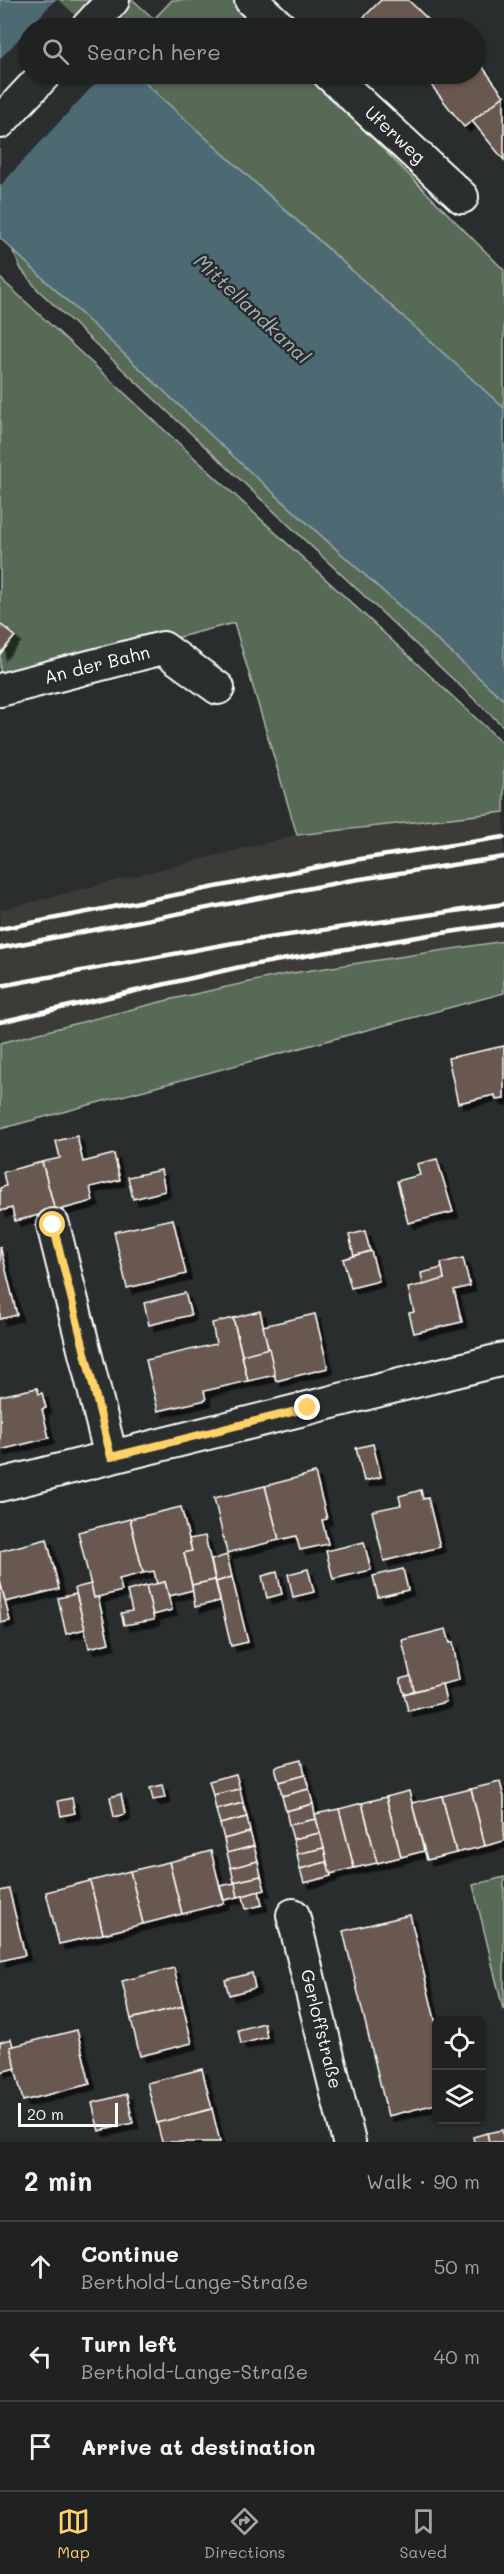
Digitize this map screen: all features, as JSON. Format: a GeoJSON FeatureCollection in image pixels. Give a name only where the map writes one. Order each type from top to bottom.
{"type":"FeatureCollection","features":[{"type":"Feature","properties":{"kind":"street"},"geometry":{"type":"LineString","coordinates":[[96,18],[113,0]]}},
{"type":"Feature","properties":{"kind":"street"},"geometry":{"type":"LineString","coordinates":[[250,0],[270,18]]}},
{"type":"Feature","properties":{"kind":"street"},"geometry":{"type":"LineString","coordinates":[[0,123],[36,84]]}},
{"type":"Feature","properties":{"kind":"street","name":"Uferweg"},"geometry":{"type":"LineString","coordinates":[[340,84],[462,197]]}},
{"type":"Feature","properties":{"kind":"street","name":"An der Bahn"},"geometry":{"type":"LineString","coordinates":[[0,690],[163,648],[218,688]]}},
{"type":"Feature","properties":{"kind":"street"},"geometry":{"type":"LineString","coordinates":[[53,1225],[111,1457]]}},
{"type":"Feature","properties":{"kind":"street"},"geometry":{"type":"LineString","coordinates":[[0,1485],[504,1359]]}},
{"type":"Feature","properties":{"kind":"street","name":"Gerloffstraße"},"geometry":{"type":"LineString","coordinates":[[292,1915],[349,2142]]}},
{"type":"Feature","properties":{"kind":"shaded area"},"geometry":{"type":"Polygon","coordinates":[[[504,809],[504,943],[168,1000],[0,1043],[0,910],[297,835],[504,809]]]}},
{"type":"Feature","properties":{"kind":"green space"},"geometry":{"type":"Polygon","coordinates":[[[55,0],[133,0],[153,18],[75,18],[55,0]]]}},
{"type":"Feature","properties":{"kind":"green space"},"geometry":{"type":"Polygon","coordinates":[[[172,0],[235,0],[253,18],[155,18],[172,0]]]}},
{"type":"Feature","properties":{"kind":"green space"},"geometry":{"type":"Polygon","coordinates":[[[146,84],[318,84],[504,270],[504,408],[146,84]]]}},
{"type":"Feature","properties":{"kind":"green space"},"geometry":{"type":"Polygon","coordinates":[[[12,249],[246,468],[504,700],[504,727],[38,290],[21,269],[12,249]]]}},
{"type":"Feature","properties":{"kind":"green space"},"geometry":{"type":"Polygon","coordinates":[[[0,278],[504,744],[504,812],[297,835],[234,623],[0,683],[0,654],[15,636],[0,624],[0,278]]]}},
{"type":"Feature","properties":{"kind":"green space"},"geometry":{"type":"Polygon","coordinates":[[[504,941],[504,993],[0,1129],[0,1043],[168,1000],[286,974],[504,941]]]}},
{"type":"Feature","properties":{"kind":"green space"},"geometry":{"type":"Polygon","coordinates":[[[504,1877],[504,2008],[503,2009],[473,1885],[504,1877]]]}},
{"type":"Feature","properties":{"kind":"water","name":"Mittellandkanal"},"geometry":{"type":"Polygon","coordinates":[[[0,0],[55,0],[75,18],[18,18],[18,84],[146,84],[504,408],[504,700],[246,468],[0,238],[0,0]]]}},
{"type":"Feature","properties":{"kind":"pier"},"geometry":{"type":"Polygon","coordinates":[[[55,0],[59,0],[78,18],[38,18],[55,0]]]}},
{"type":"Feature","properties":{"kind":"pier"},"geometry":{"type":"Polygon","coordinates":[[[18,40],[18,84],[95,84],[0,186],[0,59],[18,40]]]}},
{"type":"Feature","properties":{"kind":"building"},"geometry":{"type":"Polygon","coordinates":[[[381,0],[408,0],[427,18],[363,18],[381,0]]]}},
{"type":"Feature","properties":{"kind":"building"},"geometry":{"type":"Polygon","coordinates":[[[486,72],[504,96],[464,127],[430,84],[486,84],[486,72]]]}},
{"type":"Feature","properties":{"kind":"building"},"geometry":{"type":"Polygon","coordinates":[[[504,96],[504,160],[472,121],[504,96]]]}},
{"type":"Feature","properties":{"kind":"building"},"geometry":{"type":"Polygon","coordinates":[[[0,624],[15,636],[0,654],[0,624]]]}},
{"type":"Feature","properties":{"kind":"building"},"geometry":{"type":"Polygon","coordinates":[[[504,1046],[504,1099],[496,1100],[495,1095],[458,1103],[448,1058],[504,1046]]]}},
{"type":"Feature","properties":{"kind":"building"},"geometry":{"type":"Polygon","coordinates":[[[77,1136],[83,1162],[114,1154],[120,1180],[90,1187],[93,1201],[55,1211],[42,1162],[60,1158],[56,1141],[77,1136]]]}},
{"type":"Feature","properties":{"kind":"building"},"geometry":{"type":"Polygon","coordinates":[[[437,1159],[453,1212],[408,1223],[397,1181],[420,1175],[417,1164],[437,1159]]]}},
{"type":"Feature","properties":{"kind":"building"},"geometry":{"type":"Polygon","coordinates":[[[42,1162],[55,1211],[15,1221],[12,1208],[0,1211],[0,1188],[6,1186],[3,1172],[42,1162]]]}},
{"type":"Feature","properties":{"kind":"building"},"geometry":{"type":"Polygon","coordinates":[[[161,1170],[165,1191],[133,1199],[128,1177],[161,1170]]]}},
{"type":"Feature","properties":{"kind":"building"},"geometry":{"type":"Polygon","coordinates":[[[173,1219],[186,1274],[127,1288],[114,1232],[173,1219]]]}},
{"type":"Feature","properties":{"kind":"building"},"geometry":{"type":"Polygon","coordinates":[[[365,1231],[370,1251],[354,1256],[349,1235],[365,1231]]]}},
{"type":"Feature","properties":{"kind":"building"},"geometry":{"type":"Polygon","coordinates":[[[0,1246],[17,1315],[0,1319],[0,1246]]]}},
{"type":"Feature","properties":{"kind":"building"},"geometry":{"type":"Polygon","coordinates":[[[371,1251],[379,1281],[351,1288],[343,1259],[371,1251]]]}},
{"type":"Feature","properties":{"kind":"building"},"geometry":{"type":"Polygon","coordinates":[[[463,1258],[470,1286],[454,1290],[462,1322],[414,1333],[409,1313],[414,1312],[408,1288],[444,1279],[441,1263],[463,1258]]]}},
{"type":"Feature","properties":{"kind":"building"},"geometry":{"type":"Polygon","coordinates":[[[442,1268],[444,1279],[423,1285],[421,1273],[442,1268]]]}},
{"type":"Feature","properties":{"kind":"building"},"geometry":{"type":"Polygon","coordinates":[[[185,1293],[191,1315],[149,1325],[144,1303],[185,1293]]]}},
{"type":"Feature","properties":{"kind":"building"},"geometry":{"type":"Polygon","coordinates":[[[260,1311],[272,1364],[246,1371],[233,1318],[260,1311]]]}},
{"type":"Feature","properties":{"kind":"building"},"geometry":{"type":"Polygon","coordinates":[[[315,1314],[328,1368],[276,1381],[263,1326],[315,1314]]]}},
{"type":"Feature","properties":{"kind":"building"},"geometry":{"type":"Polygon","coordinates":[[[233,1318],[248,1381],[204,1391],[206,1400],[158,1411],[146,1360],[216,1344],[212,1323],[233,1318]]]}},
{"type":"Feature","properties":{"kind":"building"},"geometry":{"type":"Polygon","coordinates":[[[269,1348],[275,1375],[248,1381],[242,1355],[269,1348]]]}},
{"type":"Feature","properties":{"kind":"building"},"geometry":{"type":"Polygon","coordinates":[[[37,1388],[39,1394],[42,1393],[46,1408],[42,1409],[49,1438],[0,1450],[0,1396],[37,1388]]]}},
{"type":"Feature","properties":{"kind":"building"},"geometry":{"type":"Polygon","coordinates":[[[373,1444],[381,1477],[364,1481],[356,1448],[373,1444]]]}},
{"type":"Feature","properties":{"kind":"building"},"geometry":{"type":"Polygon","coordinates":[[[315,1473],[327,1519],[322,1520],[328,1544],[300,1550],[296,1536],[279,1540],[265,1486],[315,1473]]]}},
{"type":"Feature","properties":{"kind":"building"},"geometry":{"type":"Polygon","coordinates":[[[265,1486],[279,1540],[227,1553],[214,1498],[265,1486]]]}},
{"type":"Feature","properties":{"kind":"building"},"geometry":{"type":"Polygon","coordinates":[[[421,1490],[423,1499],[428,1498],[440,1547],[384,1561],[372,1511],[401,1505],[399,1496],[421,1490]]]}},
{"type":"Feature","properties":{"kind":"building"},"geometry":{"type":"Polygon","coordinates":[[[181,1507],[192,1551],[184,1553],[193,1590],[169,1596],[165,1582],[157,1584],[154,1571],[143,1573],[130,1519],[181,1507]]]}},
{"type":"Feature","properties":{"kind":"building"},"geometry":{"type":"Polygon","coordinates":[[[130,1519],[143,1573],[119,1579],[122,1591],[94,1598],[78,1532],[130,1519]]]}},
{"type":"Feature","properties":{"kind":"building"},"geometry":{"type":"Polygon","coordinates":[[[205,1536],[215,1580],[192,1585],[184,1553],[192,1551],[189,1539],[205,1536]]]}},
{"type":"Feature","properties":{"kind":"building"},"geometry":{"type":"Polygon","coordinates":[[[47,1539],[59,1589],[5,1602],[0,1581],[0,1551],[47,1539]]]}},
{"type":"Feature","properties":{"kind":"building"},"geometry":{"type":"Polygon","coordinates":[[[364,1542],[371,1570],[333,1579],[326,1551],[364,1542]]]}},
{"type":"Feature","properties":{"kind":"building"},"geometry":{"type":"Polygon","coordinates":[[[227,1555],[232,1577],[216,1582],[211,1560],[227,1555]]]}},
{"type":"Feature","properties":{"kind":"building"},"geometry":{"type":"Polygon","coordinates":[[[308,1569],[314,1592],[293,1597],[288,1574],[308,1569]]]}},
{"type":"Feature","properties":{"kind":"building"},"geometry":{"type":"Polygon","coordinates":[[[403,1569],[408,1590],[378,1597],[373,1576],[403,1569]]]}},
{"type":"Feature","properties":{"kind":"building"},"geometry":{"type":"Polygon","coordinates":[[[277,1572],[282,1594],[267,1598],[262,1576],[277,1572]]]}},
{"type":"Feature","properties":{"kind":"building"},"geometry":{"type":"Polygon","coordinates":[[[232,1577],[248,1642],[231,1646],[216,1582],[232,1577]]]}},
{"type":"Feature","properties":{"kind":"building"},"geometry":{"type":"Polygon","coordinates":[[[215,1580],[220,1601],[195,1607],[192,1585],[215,1580]]]}},
{"type":"Feature","properties":{"kind":"building"},"geometry":{"type":"Polygon","coordinates":[[[0,1581],[10,1621],[0,1623],[0,1581]]]}},
{"type":"Feature","properties":{"kind":"building"},"geometry":{"type":"Polygon","coordinates":[[[165,1582],[172,1610],[153,1615],[146,1586],[165,1582]]]}},
{"type":"Feature","properties":{"kind":"building"},"geometry":{"type":"Polygon","coordinates":[[[91,1584],[94,1598],[98,1597],[109,1643],[89,1648],[75,1588],[91,1584]]]}},
{"type":"Feature","properties":{"kind":"building"},"geometry":{"type":"Polygon","coordinates":[[[146,1586],[154,1620],[124,1625],[121,1613],[132,1611],[127,1591],[146,1586]]]}},
{"type":"Feature","properties":{"kind":"building"},"geometry":{"type":"Polygon","coordinates":[[[76,1594],[85,1629],[66,1634],[58,1598],[76,1594]]]}},
{"type":"Feature","properties":{"kind":"building"},"geometry":{"type":"Polygon","coordinates":[[[446,1629],[450,1643],[453,1642],[459,1680],[414,1691],[402,1640],[446,1629]]]}},
{"type":"Feature","properties":{"kind":"building"},"geometry":{"type":"Polygon","coordinates":[[[411,1676],[414,1691],[404,1694],[400,1679],[411,1676]]]}},
{"type":"Feature","properties":{"kind":"building"},"geometry":{"type":"Polygon","coordinates":[[[442,1684],[446,1702],[408,1711],[404,1694],[442,1684]]]}},
{"type":"Feature","properties":{"kind":"building"},"geometry":{"type":"Polygon","coordinates":[[[302,1760],[305,1775],[279,1782],[275,1767],[302,1760]]]}},
{"type":"Feature","properties":{"kind":"building"},"geometry":{"type":"Polygon","coordinates":[[[236,1774],[240,1789],[213,1795],[209,1781],[236,1774]]]}},
{"type":"Feature","properties":{"kind":"building"},"geometry":{"type":"Polygon","coordinates":[[[305,1775],[309,1789],[282,1796],[279,1782],[305,1775]]]}},
{"type":"Feature","properties":{"kind":"building"},"geometry":{"type":"Polygon","coordinates":[[[500,1782],[504,1797],[504,1841],[485,1846],[471,1789],[500,1782]]]}},
{"type":"Feature","properties":{"kind":"building"},"geometry":{"type":"Polygon","coordinates":[[[162,1785],[165,1798],[153,1800],[150,1788],[162,1785]]]}},
{"type":"Feature","properties":{"kind":"building"},"geometry":{"type":"Polygon","coordinates":[[[240,1789],[243,1803],[216,1810],[213,1795],[240,1789]]]}},
{"type":"Feature","properties":{"kind":"building"},"geometry":{"type":"Polygon","coordinates":[[[309,1789],[313,1804],[286,1811],[282,1796],[309,1789]]]}},
{"type":"Feature","properties":{"kind":"building"},"geometry":{"type":"Polygon","coordinates":[[[471,1789],[485,1846],[456,1853],[442,1796],[471,1789]]]}},
{"type":"Feature","properties":{"kind":"building"},"geometry":{"type":"Polygon","coordinates":[[[409,1791],[424,1851],[401,1857],[386,1797],[409,1791]]]}},
{"type":"Feature","properties":{"kind":"building"},"geometry":{"type":"Polygon","coordinates":[[[121,1794],[125,1814],[114,1817],[110,1797],[121,1794]]]}},
{"type":"Feature","properties":{"kind":"building"},"geometry":{"type":"Polygon","coordinates":[[[442,1796],[456,1853],[427,1860],[412,1803],[442,1796]]]}},
{"type":"Feature","properties":{"kind":"building"},"geometry":{"type":"Polygon","coordinates":[[[386,1797],[401,1857],[377,1863],[362,1803],[386,1797]]]}},
{"type":"Feature","properties":{"kind":"building"},"geometry":{"type":"Polygon","coordinates":[[[72,1798],[75,1813],[61,1816],[58,1801],[72,1798]]]}},
{"type":"Feature","properties":{"kind":"building"},"geometry":{"type":"Polygon","coordinates":[[[243,1803],[247,1817],[220,1824],[216,1810],[243,1803]]]}},
{"type":"Feature","properties":{"kind":"building"},"geometry":{"type":"Polygon","coordinates":[[[362,1803],[377,1863],[354,1868],[339,1809],[362,1803]]]}},
{"type":"Feature","properties":{"kind":"building"},"geometry":{"type":"Polygon","coordinates":[[[313,1804],[316,1819],[289,1825],[286,1811],[313,1804]]]}},
{"type":"Feature","properties":{"kind":"building"},"geometry":{"type":"Polygon","coordinates":[[[339,1809],[354,1868],[330,1874],[315,1814],[339,1809]]]}},
{"type":"Feature","properties":{"kind":"building"},"geometry":{"type":"Polygon","coordinates":[[[247,1817],[250,1832],[224,1839],[220,1824],[247,1817]]]}},
{"type":"Feature","properties":{"kind":"building"},"geometry":{"type":"Polygon","coordinates":[[[316,1819],[320,1833],[293,1839],[289,1825],[316,1819]]]}},
{"type":"Feature","properties":{"kind":"building"},"geometry":{"type":"Polygon","coordinates":[[[250,1832],[254,1846],[227,1853],[224,1839],[250,1832]]]}},
{"type":"Feature","properties":{"kind":"building"},"geometry":{"type":"Polygon","coordinates":[[[320,1833],[324,1848],[297,1854],[293,1839],[320,1833]]]}},
{"type":"Feature","properties":{"kind":"building"},"geometry":{"type":"Polygon","coordinates":[[[254,1846],[258,1861],[231,1868],[227,1853],[254,1846]]]}},
{"type":"Feature","properties":{"kind":"building"},"geometry":{"type":"Polygon","coordinates":[[[324,1848],[327,1862],[300,1869],[297,1854],[324,1848]]]}},
{"type":"Feature","properties":{"kind":"building"},"geometry":{"type":"Polygon","coordinates":[[[211,1851],[224,1903],[182,1914],[169,1862],[211,1851]]]}},
{"type":"Feature","properties":{"kind":"building"},"geometry":{"type":"Polygon","coordinates":[[[258,1861],[261,1876],[234,1882],[231,1868],[258,1861]]]}},
{"type":"Feature","properties":{"kind":"building"},"geometry":{"type":"Polygon","coordinates":[[[169,1862],[182,1914],[143,1924],[130,1871],[169,1862]]]}},
{"type":"Feature","properties":{"kind":"building"},"geometry":{"type":"Polygon","coordinates":[[[327,1862],[331,1876],[304,1883],[300,1869],[327,1862]]]}},
{"type":"Feature","properties":{"kind":"building"},"geometry":{"type":"Polygon","coordinates":[[[130,1871],[143,1924],[103,1934],[90,1881],[130,1871]]]}},
{"type":"Feature","properties":{"kind":"building"},"geometry":{"type":"Polygon","coordinates":[[[261,1876],[265,1890],[238,1897],[234,1882],[261,1876]]]}},
{"type":"Feature","properties":{"kind":"building"},"geometry":{"type":"Polygon","coordinates":[[[90,1881],[103,1934],[59,1944],[46,1892],[90,1881]]]}},
{"type":"Feature","properties":{"kind":"building"},"geometry":{"type":"Polygon","coordinates":[[[235,1883],[238,1897],[224,1900],[220,1886],[235,1883]]]}},
{"type":"Feature","properties":{"kind":"building"},"geometry":{"type":"Polygon","coordinates":[[[9,1889],[25,1955],[0,1961],[0,1891],[9,1889]]]}},
{"type":"Feature","properties":{"kind":"building"},"geometry":{"type":"Polygon","coordinates":[[[259,1891],[262,1905],[246,1909],[243,1896],[259,1891]]]}},
{"type":"Feature","properties":{"kind":"building"},"geometry":{"type":"Polygon","coordinates":[[[410,1915],[434,2016],[432,2016],[432,2105],[388,2116],[343,1931],[410,1915]]]}},
{"type":"Feature","properties":{"kind":"building"},"geometry":{"type":"Polygon","coordinates":[[[174,1968],[183,2006],[131,2019],[122,1981],[174,1968]]]}},
{"type":"Feature","properties":{"kind":"building"},"geometry":{"type":"Polygon","coordinates":[[[252,1973],[255,1988],[229,1995],[225,1980],[252,1973]]]}},
{"type":"Feature","properties":{"kind":"building"},"geometry":{"type":"Polygon","coordinates":[[[183,2006],[192,2043],[140,2056],[131,2019],[183,2006]]]}},
{"type":"Feature","properties":{"kind":"building"},"geometry":{"type":"Polygon","coordinates":[[[264,2023],[267,2037],[241,2044],[238,2030],[264,2023]]]}},
{"type":"Feature","properties":{"kind":"building"},"geometry":{"type":"Polygon","coordinates":[[[77,2030],[90,2084],[23,2101],[10,2047],[77,2030]]]}},
{"type":"Feature","properties":{"kind":"building"},"geometry":{"type":"Polygon","coordinates":[[[11,2039],[13,2046],[10,2047],[16,2068],[0,2072],[0,2042],[11,2039]]]}},
{"type":"Feature","properties":{"kind":"building"},"geometry":{"type":"Polygon","coordinates":[[[202,2069],[212,2109],[157,2123],[147,2083],[202,2069]]]}},
{"type":"Feature","properties":{"kind":"building"},"geometry":{"type":"Polygon","coordinates":[[[127,2094],[133,2123],[99,2131],[92,2103],[127,2094]]]}},
{"type":"Feature","properties":{"kind":"building"},"geometry":{"type":"Polygon","coordinates":[[[212,2109],[220,2142],[162,2142],[157,2123],[212,2109]]]}},
{"type":"Feature","properties":{"kind":"building"},"geometry":{"type":"Polygon","coordinates":[[[502,2130],[504,2142],[489,2142],[487,2133],[502,2130]]]}},
{"type":"Feature","properties":{"kind":"building"},"geometry":{"type":"Polygon","coordinates":[[[487,2133],[489,2142],[474,2142],[473,2137],[487,2133]]]}},
{"type":"Feature","properties":{"kind":"railway"},"geometry":{"type":"LineString","coordinates":[[0,929],[354,860],[504,837]]}},
{"type":"Feature","properties":{"kind":"railway"},"geometry":{"type":"LineString","coordinates":[[0,948],[347,881],[504,857]]}},
{"type":"Feature","properties":{"kind":"railway"},"geometry":{"type":"LineString","coordinates":[[0,986],[233,943],[504,904]]}},
{"type":"Feature","properties":{"kind":"railway"},"geometry":{"type":"LineString","coordinates":[[0,1022],[240,967],[504,924]]}},
{"type":"Feature","properties":{"kind":"route"},"geometry":{"type":"LineString","coordinates":[[53,1225],[111,1457],[308,1408]]}}]}
